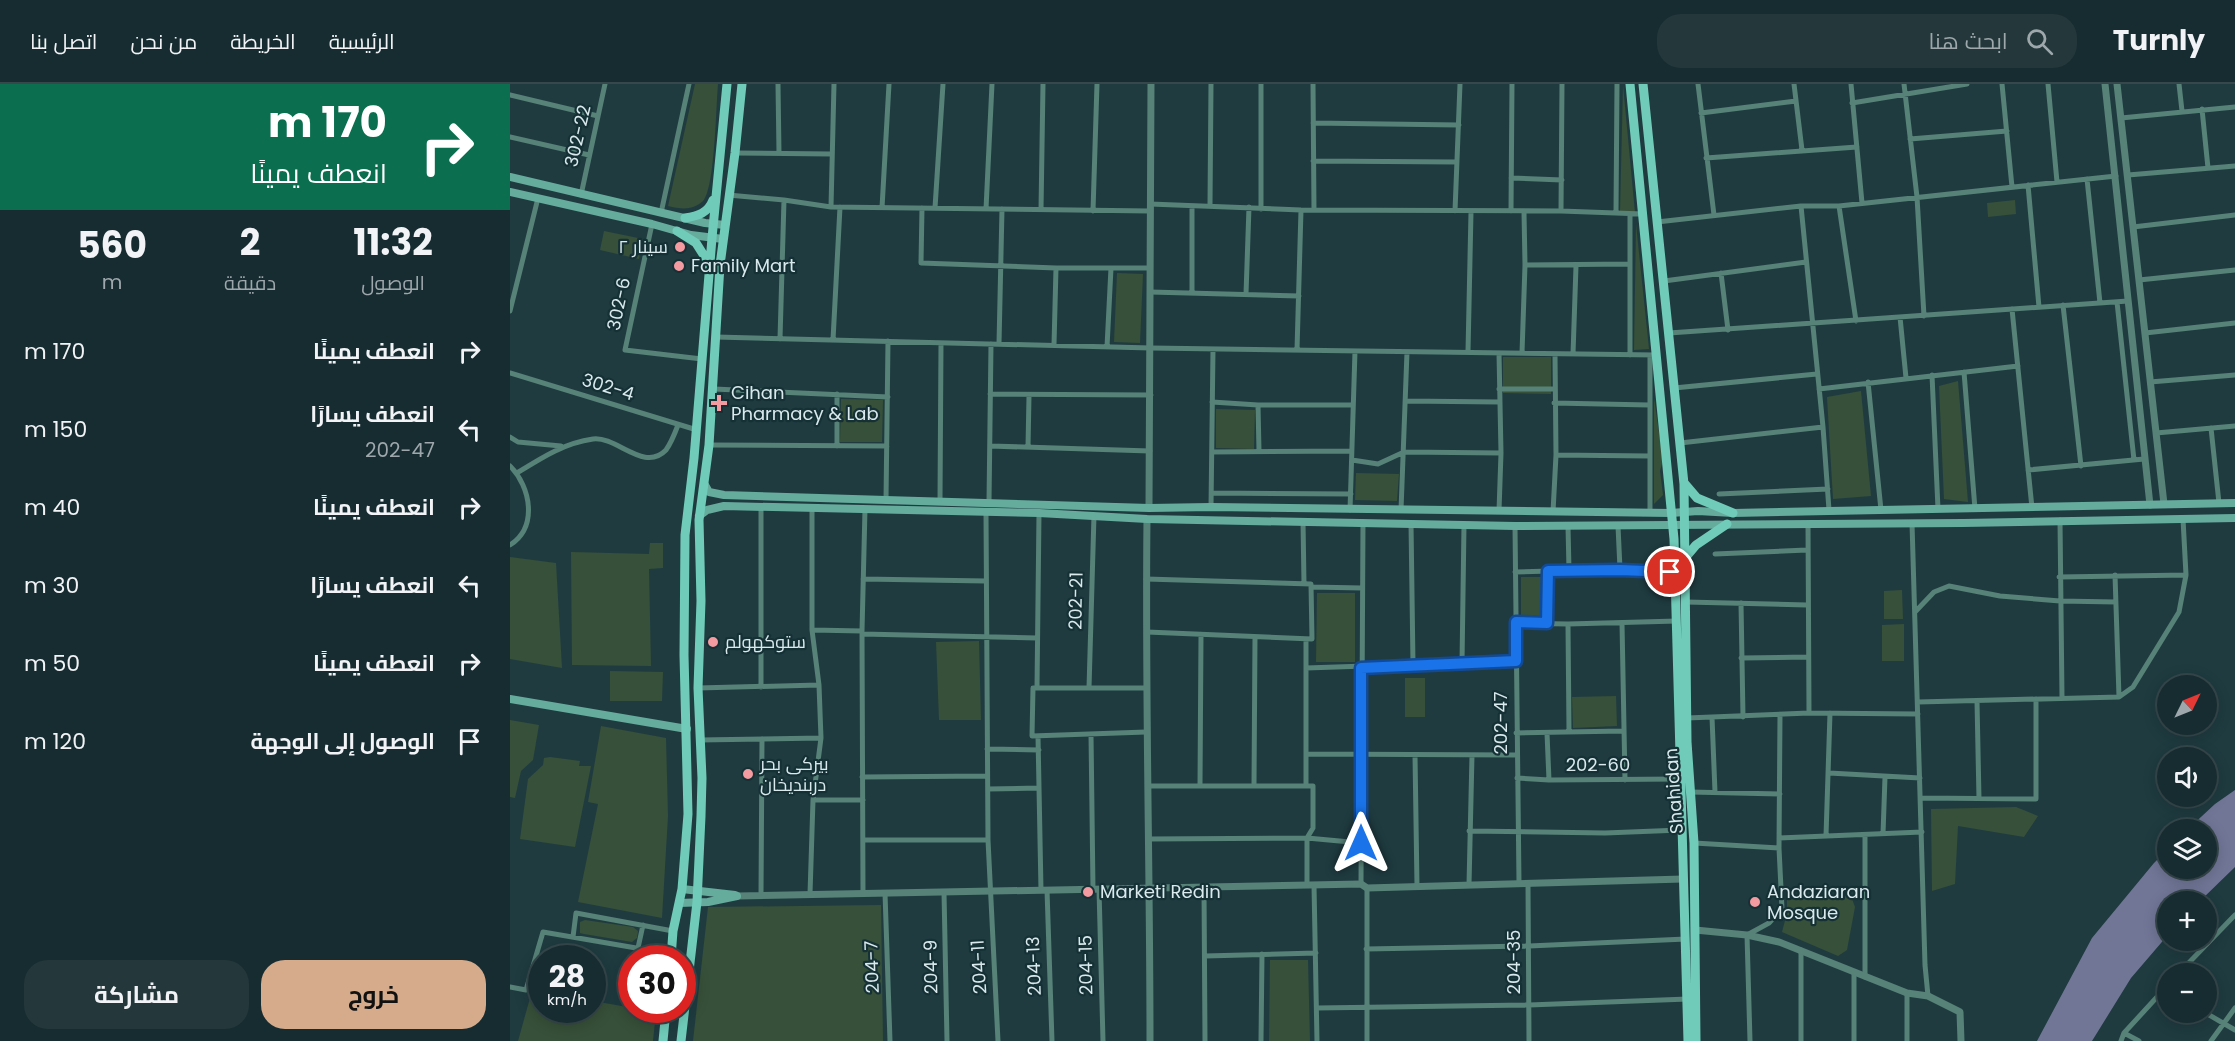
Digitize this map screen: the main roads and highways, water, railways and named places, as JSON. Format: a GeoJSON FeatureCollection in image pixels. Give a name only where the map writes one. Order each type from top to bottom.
{"type":"FeatureCollection","features":[{"type":"Feature","properties":{"kind":"main road"},"geometry":{"type":"LineString","coordinates":[[672,945],[682,889],[688,814],[684,655],[686,535],[727,84]]}},
{"type":"Feature","properties":{"kind":"main road"},"geometry":{"type":"LineString","coordinates":[[681,1041],[698,890],[702,778],[698,688],[701,601],[699,516],[709,445],[724,225],[735,153],[740,84]]}},
{"type":"Feature","properties":{"kind":"main road"},"geometry":{"type":"LineString","coordinates":[[1630,84],[1643,214],[1653,355],[1673,536],[1683,743],[1680,779],[1688,1041]]}},
{"type":"Feature","properties":{"kind":"main road","name":"Shahidan"},"geometry":{"type":"LineString","coordinates":[[1643,84],[1684,482],[1687,718],[1683,743],[1694,843],[1696,1041]]}},
{"type":"Feature","properties":{"kind":"main road"},"geometry":{"type":"LineString","coordinates":[[510,177],[661,213],[724,225]]}},
{"type":"Feature","properties":{"kind":"main road"},"geometry":{"type":"LineString","coordinates":[[685,218],[705,212],[712,203],[717,189]]}},
{"type":"Feature","properties":{"kind":"main road"},"geometry":{"type":"LineString","coordinates":[[510,192],[677,231],[723,239]]}},
{"type":"Feature","properties":{"kind":"main road"},"geometry":{"type":"LineString","coordinates":[[677,231],[696,243],[710,264]]}},
{"type":"Feature","properties":{"kind":"main road"},"geometry":{"type":"LineString","coordinates":[[1684,482],[1697,498],[1733,513]]}},
{"type":"Feature","properties":{"kind":"main road"},"geometry":{"type":"LineString","coordinates":[[705,485],[709,492],[724,495],[1149,508],[1733,513],[2235,503]]}},
{"type":"Feature","properties":{"kind":"main road"},"geometry":{"type":"LineString","coordinates":[[724,495],[724,506]]}},
{"type":"Feature","properties":{"kind":"main road"},"geometry":{"type":"LineString","coordinates":[[2196,503],[2199,508],[2197,519]]}},
{"type":"Feature","properties":{"kind":"main road"},"geometry":{"type":"LineString","coordinates":[[699,516],[707,510],[724,506],[1039,513],[1147,519],[1515,526],[1963,523],[2235,518]]}},
{"type":"Feature","properties":{"kind":"main road"},"geometry":{"type":"LineString","coordinates":[[1318,509],[1319,521]]}},
{"type":"Feature","properties":{"kind":"main road"},"geometry":{"type":"LineString","coordinates":[[1963,510],[1961,514],[1963,523]]}},
{"type":"Feature","properties":{"kind":"main road"},"geometry":{"type":"LineString","coordinates":[[1685,558],[1696,545],[1727,524]]}},
{"type":"Feature","properties":{"kind":"main road"},"geometry":{"type":"LineString","coordinates":[[510,699],[687,729]]}},
{"type":"Feature","properties":{"kind":"main road"},"geometry":{"type":"LineString","coordinates":[[679,903],[737,896],[682,889]]}},
{"type":"Feature","properties":{"kind":"main road"},"geometry":{"type":"LineString","coordinates":[[663,1041],[665,1023]]}},
{"type":"Feature","properties":{"kind":"water"},"geometry":{"type":"Polygon","coordinates":[[[2235,790],[2235,867],[2210,891],[2157,891],[2157,948],[2131,978],[2092,1041],[2037,1041],[2092,938],[2157,860],[2157,879],[2217,879],[2217,819],[2199,819],[2212,807],[2217,807],[2217,803],[2235,790]]]}},
{"type":"Feature","properties":{"kind":"place","name":"سینار ٢"},"geometry":{"type":"Point","coordinates":[680,247]}},
{"type":"Feature","properties":{"kind":"place","name":"Family Mart"},"geometry":{"type":"Point","coordinates":[679,266]}},
{"type":"Feature","properties":{"kind":"place","name":"Cihan Pharmacy & Lab"},"geometry":{"type":"Point","coordinates":[719,403]}},
{"type":"Feature","properties":{"kind":"place","name":"ستوكهولم"},"geometry":{"type":"Point","coordinates":[713,642]}},
{"type":"Feature","properties":{"kind":"place","name":"بيركى بحر دربنديخان"},"geometry":{"type":"Point","coordinates":[748,774]}},
{"type":"Feature","properties":{"kind":"place","name":"Marketi Redin"},"geometry":{"type":"Point","coordinates":[1088,892]}},
{"type":"Feature","properties":{"kind":"place","name":"Andaziaran Mosque"},"geometry":{"type":"Point","coordinates":[1755,902]}}]}
